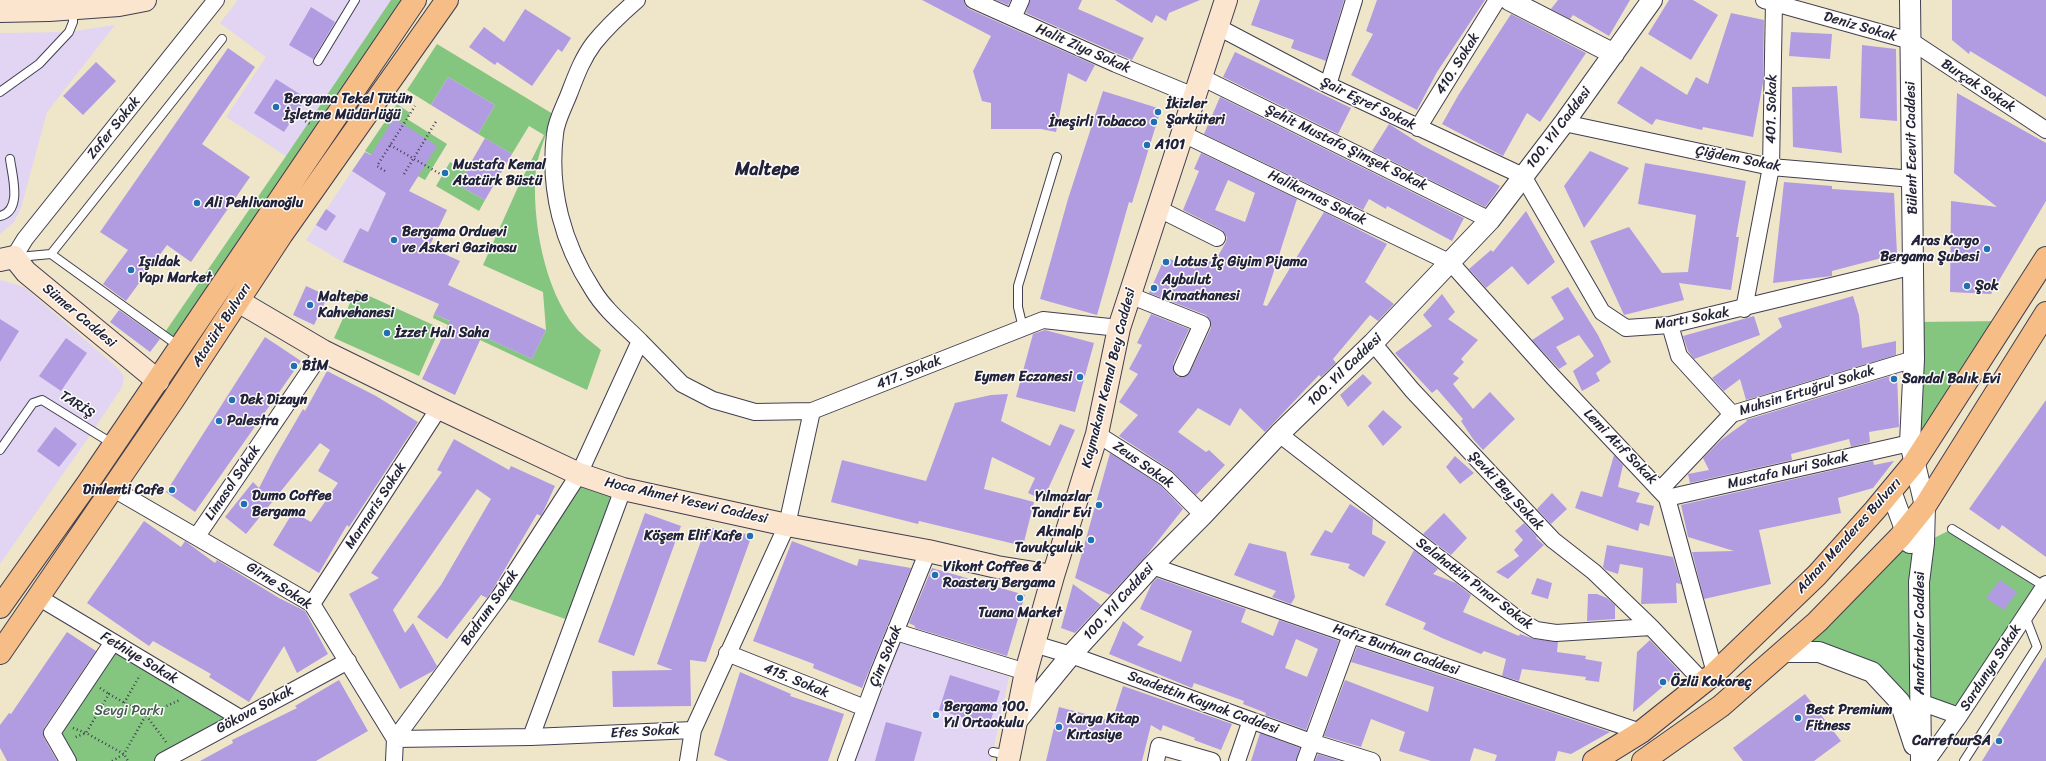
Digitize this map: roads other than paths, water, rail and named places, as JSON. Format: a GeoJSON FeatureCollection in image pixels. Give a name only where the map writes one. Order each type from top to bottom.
{"type":"FeatureCollection","features":[{"type":"Feature","properties":{"kind":"main road"},"geometry":{"type":"LineString","coordinates":[[0,11],[73,9],[120,5],[145,0]]}},
{"type":"Feature","properties":{"kind":"main road","name":"Atatürk Bulvarı"},"geometry":{"type":"LineString","coordinates":[[0,607],[158,381],[415,0]]}},
{"type":"Feature","properties":{"kind":"main road","name":"Atatürk Bulvarı"},"geometry":{"type":"LineString","coordinates":[[0,653],[282,234],[447,0]]}},
{"type":"Feature","properties":{"kind":"main road","name":"Kaymakam Kemal Bey Caddesi"},"geometry":{"type":"LineString","coordinates":[[1004,756],[1016,722],[1026,672],[1053,576],[1097,434],[1119,328],[1128,295],[1183,134],[1216,26],[1226,0]]}},
{"type":"Feature","properties":{"kind":"main road","name":"Sümer Caddesi"},"geometry":{"type":"LineString","coordinates":[[7,258],[158,381]]}},
{"type":"Feature","properties":{"kind":"main road","name":"Adnan Menderes Bulvarı"},"geometry":{"type":"LineString","coordinates":[[1594,761],[1640,732],[1710,678],[1817,575],[1891,491],[1912,453],[2046,258]]}},
{"type":"Feature","properties":{"kind":"main road","name":"Hoca Ahmet Yesevi Caddesi"},"geometry":{"type":"LineString","coordinates":[[238,301],[323,351],[439,408],[579,474],[623,489],[787,525],[928,551],[997,567],[1053,576]]}},
{"type":"Feature","properties":{"kind":"main road"},"geometry":{"type":"LineString","coordinates":[[1643,761],[1721,706],[1817,622],[1906,530],[1925,506],[2046,313]]}},
{"type":"Feature","properties":{"kind":"street","name":"Zafer Sokak"},"geometry":{"type":"LineString","coordinates":[[7,258],[25,239],[216,0]]}},
{"type":"Feature","properties":{"kind":"street"},"geometry":{"type":"LineString","coordinates":[[637,0],[613,22],[595,43],[580,65],[556,127],[554,165],[558,210],[563,231],[572,252],[593,291],[606,307],[682,384],[713,400],[755,412],[812,411],[787,525]]}},
{"type":"Feature","properties":{"kind":"street","name":"Halit Ziya Sokak"},"geometry":{"type":"LineString","coordinates":[[972,0],[1116,64],[1198,87]]}},
{"type":"Feature","properties":{"kind":"street"},"geometry":{"type":"LineString","coordinates":[[1013,18],[1021,0]]}},
{"type":"Feature","properties":{"kind":"street"},"geometry":{"type":"LineString","coordinates":[[1328,85],[1354,0]]}},
{"type":"Feature","properties":{"kind":"street","name":"410. Sokak"},"geometry":{"type":"LineString","coordinates":[[1418,128],[1497,0]]}},
{"type":"Feature","properties":{"kind":"street"},"geometry":{"type":"LineString","coordinates":[[1509,0],[1614,54]]}},
{"type":"Feature","properties":{"kind":"street","name":"100. Yıl Caddesi"},"geometry":{"type":"LineString","coordinates":[[1016,722],[1071,655],[1152,566],[1203,516],[1279,434],[1373,343],[1451,263],[1490,220],[1564,124],[1652,0]]}},
{"type":"Feature","properties":{"kind":"street","name":"Bülent Ecevit Caddesi"},"geometry":{"type":"LineString","coordinates":[[1910,0],[1914,266],[1912,453]]}},
{"type":"Feature","properties":{"kind":"street","name":"Deniz Sokak"},"geometry":{"type":"LineString","coordinates":[[1769,1],[1911,41]]}},
{"type":"Feature","properties":{"kind":"street","name":"401. Sokak"},"geometry":{"type":"LineString","coordinates":[[1744,309],[1771,167],[1769,1]]}},
{"type":"Feature","properties":{"kind":"street","name":"Şair Eşref Sokak"},"geometry":{"type":"LineString","coordinates":[[1216,26],[1328,85],[1523,176]]}},
{"type":"Feature","properties":{"kind":"street","name":"Burçak Sokak"},"geometry":{"type":"LineString","coordinates":[[1911,41],[2046,130]]}},
{"type":"Feature","properties":{"kind":"street","name":"Şehit Mustafa Şimşek Sokak"},"geometry":{"type":"LineString","coordinates":[[1198,87],[1490,220]]}},
{"type":"Feature","properties":{"kind":"street","name":"Çiğdem Sokak"},"geometry":{"type":"LineString","coordinates":[[1564,124],[1771,167],[1913,179]]}},
{"type":"Feature","properties":{"kind":"street","name":"Halikarnas Sokak"},"geometry":{"type":"LineString","coordinates":[[1183,134],[1451,263]]}},
{"type":"Feature","properties":{"kind":"street","name":"Martı Sokak"},"geometry":{"type":"LineString","coordinates":[[1523,176],[1602,312],[1626,328],[1670,325],[1744,309],[1914,266]]}},
{"type":"Feature","properties":{"kind":"street"},"geometry":{"type":"LineString","coordinates":[[1157,208],[1217,238]]}},
{"type":"Feature","properties":{"kind":"street","name":"Lemi Atıf Sokak"},"geometry":{"type":"LineString","coordinates":[[1451,263],[1553,377],[1664,494],[1710,678]]}},
{"type":"Feature","properties":{"kind":"street"},"geometry":{"type":"LineString","coordinates":[[1128,295],[1202,324],[1182,368]]}},
{"type":"Feature","properties":{"kind":"street","name":"417. Sokak"},"geometry":{"type":"LineString","coordinates":[[812,411],[1043,320],[1119,328]]}},
{"type":"Feature","properties":{"kind":"street"},"geometry":{"type":"LineString","coordinates":[[1670,325],[1680,356],[1732,414]]}},
{"type":"Feature","properties":{"kind":"street","name":"Bodrum Sokak"},"geometry":{"type":"LineString","coordinates":[[395,739],[500,596],[579,474],[640,341]]}},
{"type":"Feature","properties":{"kind":"street","name":"Şevki Bey Sokak"},"geometry":{"type":"LineString","coordinates":[[1373,343],[1412,390],[1553,540],[1594,572],[1651,627]]}},
{"type":"Feature","properties":{"kind":"street","name":"Limasol Sokak"},"geometry":{"type":"LineString","coordinates":[[197,536],[323,351]]}},
{"type":"Feature","properties":{"kind":"street","name":"Muhsin Ertuğrul Sokak"},"geometry":{"type":"LineString","coordinates":[[1664,494],[1732,414],[1914,359]]}},
{"type":"Feature","properties":{"kind":"street","name":"Marmaris Sokak"},"geometry":{"type":"LineString","coordinates":[[312,604],[439,408]]}},
{"type":"Feature","properties":{"kind":"street","name":"Zeus Sokak"},"geometry":{"type":"LineString","coordinates":[[1097,434],[1166,478],[1203,516]]}},
{"type":"Feature","properties":{"kind":"street","name":"Selahattin Pınar Sokak"},"geometry":{"type":"LineString","coordinates":[[1279,434],[1519,620],[1536,630],[1556,633],[1651,627]]}},
{"type":"Feature","properties":{"kind":"street","name":"Mustafa Nuri Sokak"},"geometry":{"type":"LineString","coordinates":[[1664,494],[1912,453]]}},
{"type":"Feature","properties":{"kind":"street","name":"Anafartalar Caddesi"},"geometry":{"type":"LineString","coordinates":[[1912,453],[1925,506],[1924,543],[1919,582],[1920,761]]}},
{"type":"Feature","properties":{"kind":"street","name":"Girne Sokak"},"geometry":{"type":"LineString","coordinates":[[112,488],[312,604],[395,739]]}},
{"type":"Feature","properties":{"kind":"street"},"geometry":{"type":"LineString","coordinates":[[532,737],[623,489]]}},
{"type":"Feature","properties":{"kind":"street"},"geometry":{"type":"LineString","coordinates":[[1891,491],[1906,530],[1919,582]]}},
{"type":"Feature","properties":{"kind":"street","name":"Efes Sokak"},"geometry":{"type":"LineString","coordinates":[[395,739],[532,737],[693,730],[787,525]]}},
{"type":"Feature","properties":{"kind":"street","name":"Çim Sokak"},"geometry":{"type":"LineString","coordinates":[[846,761],[865,708],[881,676],[896,632],[928,551]]}},
{"type":"Feature","properties":{"kind":"street","name":"Hafız Burhan Caddesi"},"geometry":{"type":"LineString","coordinates":[[1152,566],[1351,635],[1640,732]]}},
{"type":"Feature","properties":{"kind":"street","name":"Sardunya Sokak"},"geometry":{"type":"LineString","coordinates":[[1920,702],[1960,716],[2045,585]]}},
{"type":"Feature","properties":{"kind":"street","name":"Fethiye Sokak"},"geometry":{"type":"LineString","coordinates":[[38,597],[240,718]]}},
{"type":"Feature","properties":{"kind":"street"},"geometry":{"type":"LineString","coordinates":[[1651,627],[1710,678]]}},
{"type":"Feature","properties":{"kind":"street"},"geometry":{"type":"LineString","coordinates":[[896,632],[1026,672]]}},
{"type":"Feature","properties":{"kind":"street"},"geometry":{"type":"LineString","coordinates":[[1305,761],[1351,635]]}},
{"type":"Feature","properties":{"kind":"street"},"geometry":{"type":"LineString","coordinates":[[68,761],[52,733],[113,642]]}},
{"type":"Feature","properties":{"kind":"street","name":"Saadettin Kaynak Caddesi"},"geometry":{"type":"LineString","coordinates":[[1034,644],[1071,655],[1311,742],[1372,761]]}},
{"type":"Feature","properties":{"kind":"street"},"geometry":{"type":"LineString","coordinates":[[1782,652],[1819,652],[1872,672],[1900,702],[1920,761]]}},
{"type":"Feature","properties":{"kind":"street","name":"415. Sokak"},"geometry":{"type":"LineString","coordinates":[[727,653],[865,708]]}},
{"type":"Feature","properties":{"kind":"street","name":"Gökova Sokak"},"geometry":{"type":"LineString","coordinates":[[169,758],[240,718],[348,661]]}},
{"type":"Feature","properties":{"kind":"street"},"geometry":{"type":"LineString","coordinates":[[1927,761],[1960,716]]}},
{"type":"Feature","properties":{"kind":"street"},"geometry":{"type":"LineString","coordinates":[[1237,761],[1251,720]]}},
{"type":"Feature","properties":{"kind":"street"},"geometry":{"type":"LineString","coordinates":[[688,761],[693,730]]}},
{"type":"Feature","properties":{"kind":"street"},"geometry":{"type":"LineString","coordinates":[[394,761],[395,739]]}},
{"type":"Feature","properties":{"kind":"street"},"geometry":{"type":"LineString","coordinates":[[1156,761],[1160,746],[1212,761]]}},
{"type":"Feature","properties":{"kind":"lane"},"geometry":{"type":"LineString","coordinates":[[318,62],[355,0]]}},
{"type":"Feature","properties":{"kind":"lane"},"geometry":{"type":"LineString","coordinates":[[0,92],[39,64],[69,32],[73,22],[73,9]]}},
{"type":"Feature","properties":{"kind":"lane"},"geometry":{"type":"LineString","coordinates":[[52,254],[222,39]]}},
{"type":"Feature","properties":{"kind":"lane"},"geometry":{"type":"LineString","coordinates":[[1023,328],[1018,307],[1018,286],[1057,157]]}},
{"type":"Feature","properties":{"kind":"lane"},"geometry":{"type":"LineString","coordinates":[[0,216],[9,211],[14,199],[10,159]]}},
{"type":"Feature","properties":{"kind":"lane"},"geometry":{"type":"LineString","coordinates":[[7,258],[52,254],[181,347]]}},
{"type":"Feature","properties":{"kind":"lane","name":"TARİŞ"},"geometry":{"type":"LineString","coordinates":[[0,450],[33,402],[42,400],[114,445]]}},
{"type":"Feature","properties":{"kind":"lane"},"geometry":{"type":"LineString","coordinates":[[1952,529],[2045,585]]}},
{"type":"Feature","properties":{"kind":"lane"},"geometry":{"type":"LineString","coordinates":[[1964,761],[2037,647],[2025,616]]}},
{"type":"Feature","properties":{"kind":"place","name":"Bergama Tekel Tütün İşletme Müdürlüğü"},"geometry":{"type":"Point","coordinates":[276,107]}},
{"type":"Feature","properties":{"kind":"place","name":"İkizler Şarküteri"},"geometry":{"type":"Point","coordinates":[1158,112]}},
{"type":"Feature","properties":{"kind":"place","name":"İneşirli Tobacco"},"geometry":{"type":"Point","coordinates":[1154,122]}},
{"type":"Feature","properties":{"kind":"place","name":"A101"},"geometry":{"type":"Point","coordinates":[1147,145]}},
{"type":"Feature","properties":{"kind":"place","name":"Mustafa Kemal Atatürk Büstü"},"geometry":{"type":"Point","coordinates":[445,173]}},
{"type":"Feature","properties":{"kind":"place","name":"Ali Pehlivanoğlu"},"geometry":{"type":"Point","coordinates":[197,203]}},
{"type":"Feature","properties":{"kind":"place","name":"Bergama Orduevi ve Askeri Gazinosu"},"geometry":{"type":"Point","coordinates":[394,240]}},
{"type":"Feature","properties":{"kind":"place","name":"Aras Kargo Bergama Şubesi"},"geometry":{"type":"Point","coordinates":[1987,249]}},
{"type":"Feature","properties":{"kind":"place","name":"Lotus İç Giyim Pijama"},"geometry":{"type":"Point","coordinates":[1166,262]}},
{"type":"Feature","properties":{"kind":"place","name":"Işıldak Yapı Market"},"geometry":{"type":"Point","coordinates":[131,270]}},
{"type":"Feature","properties":{"kind":"place","name":"Şok"},"geometry":{"type":"Point","coordinates":[1967,286]}},
{"type":"Feature","properties":{"kind":"place","name":"Aybulut Kıraathanesi"},"geometry":{"type":"Point","coordinates":[1154,288]}},
{"type":"Feature","properties":{"kind":"place","name":"Maltepe Kahvehanesi"},"geometry":{"type":"Point","coordinates":[310,305]}},
{"type":"Feature","properties":{"kind":"place","name":"İzzet Halı Saha"},"geometry":{"type":"Point","coordinates":[387,333]}},
{"type":"Feature","properties":{"kind":"place","name":"BİM"},"geometry":{"type":"Point","coordinates":[294,366]}},
{"type":"Feature","properties":{"kind":"place","name":"Eymen Eczanesi"},"geometry":{"type":"Point","coordinates":[1080,377]}},
{"type":"Feature","properties":{"kind":"place","name":"Sandal Balık Evi"},"geometry":{"type":"Point","coordinates":[1894,379]}},
{"type":"Feature","properties":{"kind":"place","name":"Dek Dizayn"},"geometry":{"type":"Point","coordinates":[232,400]}},
{"type":"Feature","properties":{"kind":"place","name":"Palestra"},"geometry":{"type":"Point","coordinates":[219,421]}},
{"type":"Feature","properties":{"kind":"place","name":"Dinlenti Cafe"},"geometry":{"type":"Point","coordinates":[172,490]}},
{"type":"Feature","properties":{"kind":"place","name":"Dumo Coffee Bergama"},"geometry":{"type":"Point","coordinates":[244,504]}},
{"type":"Feature","properties":{"kind":"place","name":"Yılmazlar Tandır Evi"},"geometry":{"type":"Point","coordinates":[1099,505]}},
{"type":"Feature","properties":{"kind":"place","name":"Köşem Elif Kafe"},"geometry":{"type":"Point","coordinates":[750,536]}},
{"type":"Feature","properties":{"kind":"place","name":"Akınalp Tavukçuluk"},"geometry":{"type":"Point","coordinates":[1091,540]}},
{"type":"Feature","properties":{"kind":"place","name":"Vikont Coffee & Roastery Bergama"},"geometry":{"type":"Point","coordinates":[935,575]}},
{"type":"Feature","properties":{"kind":"place","name":"Tuana Market"},"geometry":{"type":"Point","coordinates":[1020,598]}},
{"type":"Feature","properties":{"kind":"place","name":"Özlü Kokoreç"},"geometry":{"type":"Point","coordinates":[1663,682]}},
{"type":"Feature","properties":{"kind":"place","name":"Bergama 100. Yıl Ortaokulu"},"geometry":{"type":"Point","coordinates":[936,715]}},
{"type":"Feature","properties":{"kind":"place","name":"Best Premium Fitness"},"geometry":{"type":"Point","coordinates":[1798,718]}},
{"type":"Feature","properties":{"kind":"place","name":"Karya Kitap Kırtasiye"},"geometry":{"type":"Point","coordinates":[1059,727]}},
{"type":"Feature","properties":{"kind":"place","name":"CarrefourSA"},"geometry":{"type":"Point","coordinates":[1999,741]}},
{"type":"Feature","properties":{"kind":"district","name":"Maltepe"},"geometry":{"type":"Point","coordinates":[767,170]}},
{"type":"Feature","properties":{"kind":"park label","name":"Sevgi Parkı"},"geometry":{"type":"Point","coordinates":[129,711]}}]}
